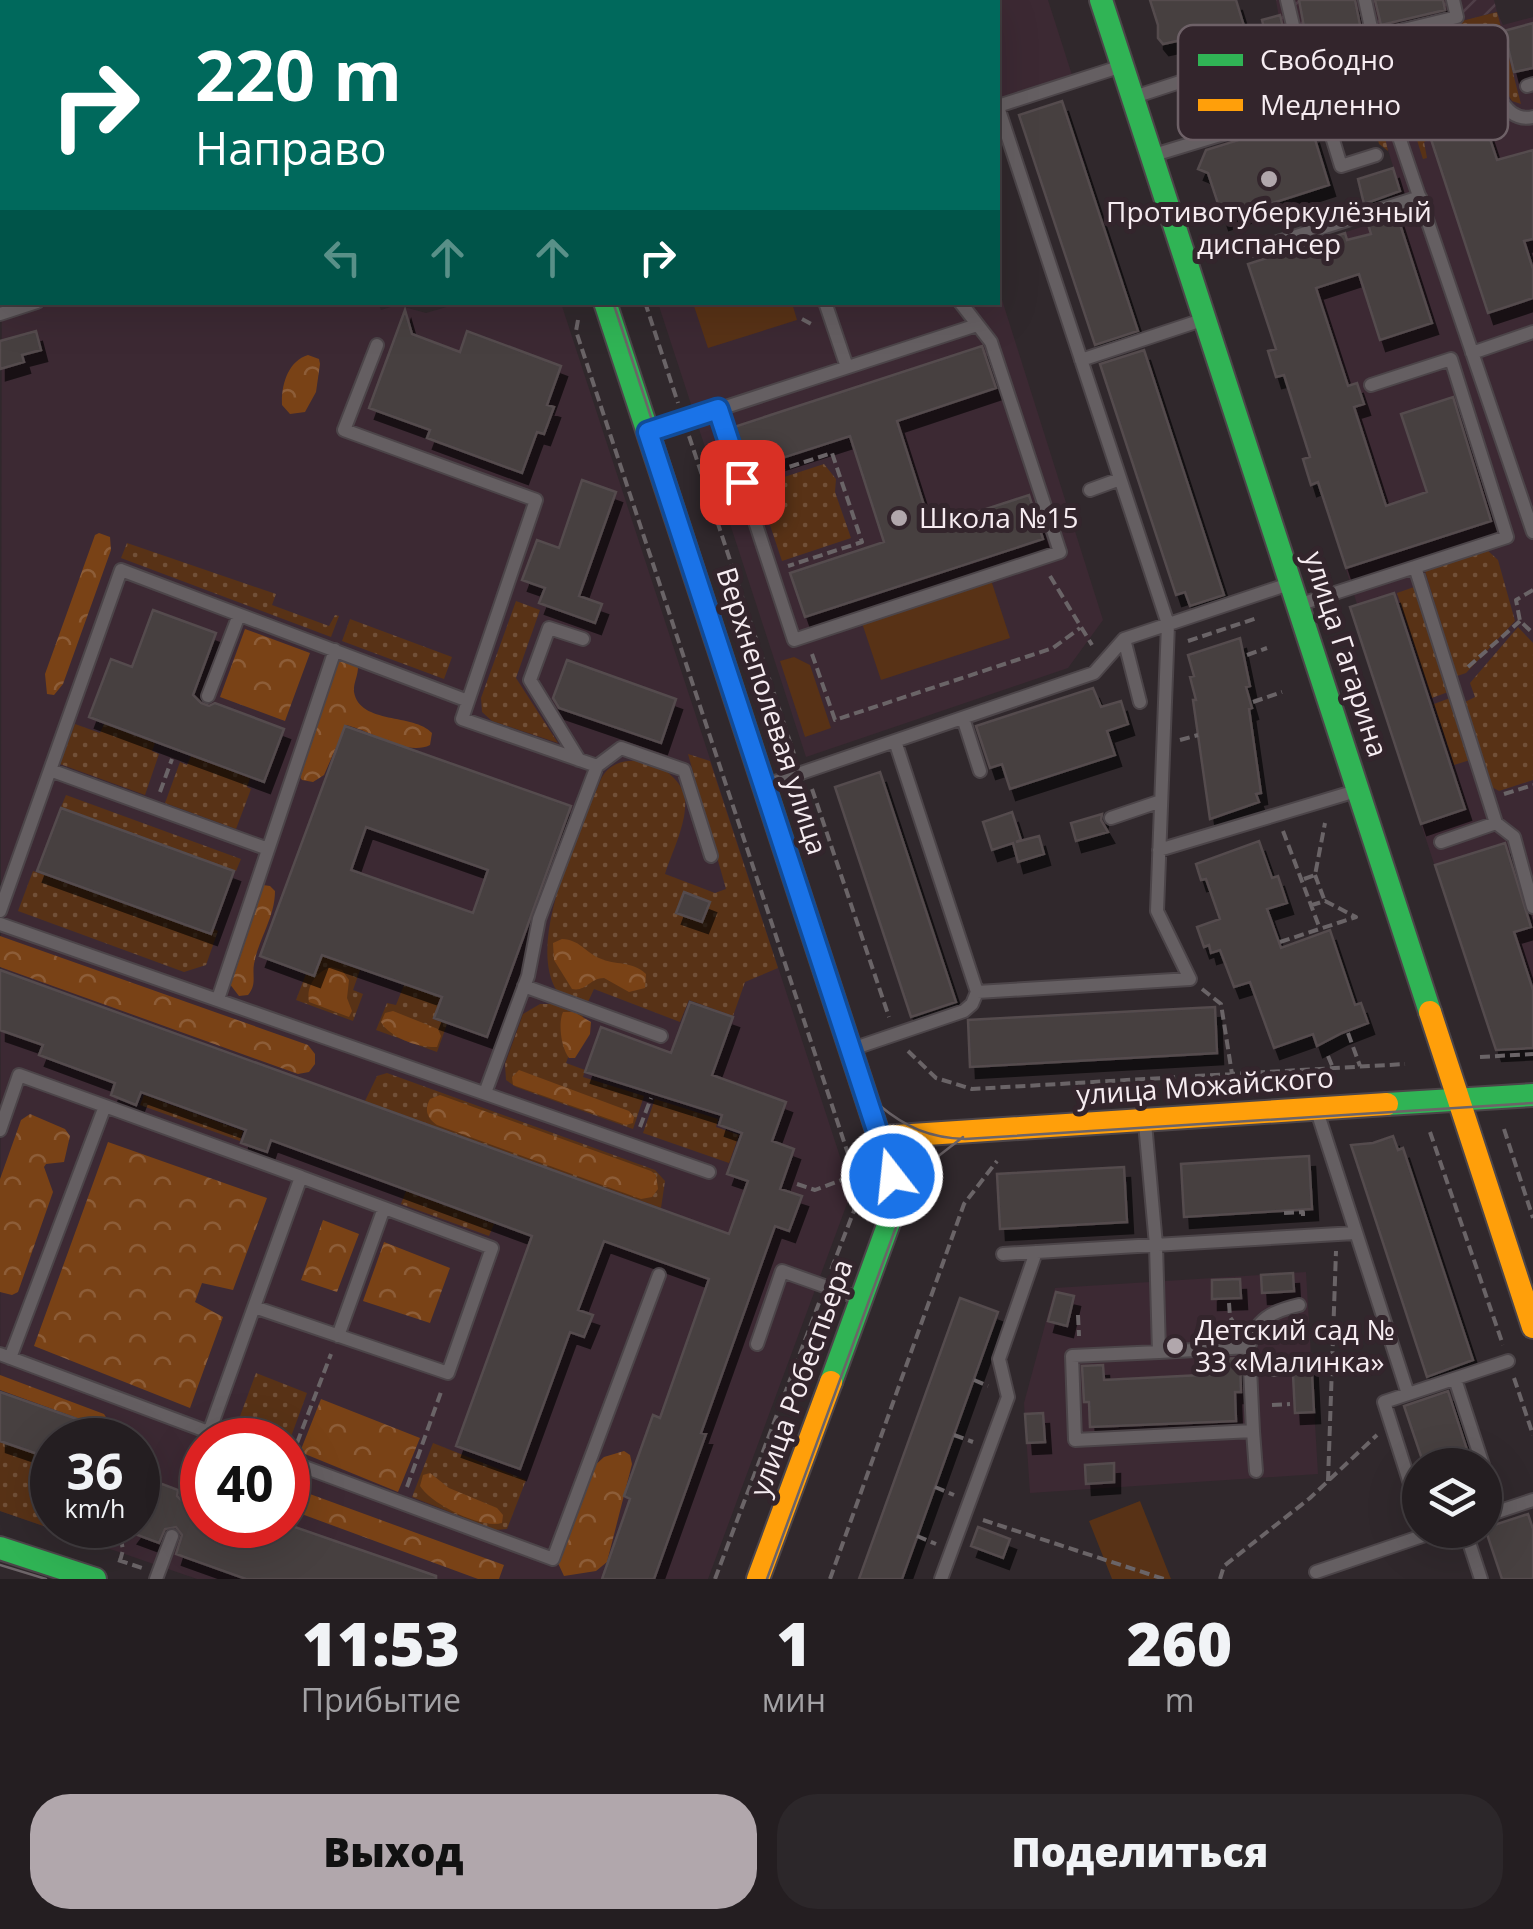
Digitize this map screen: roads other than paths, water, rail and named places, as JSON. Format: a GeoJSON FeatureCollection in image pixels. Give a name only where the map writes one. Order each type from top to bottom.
{"type":"FeatureCollection","features":[{"type":"Feature","properties":{"kind":"street","name":"улица Гагарина"},"geometry":{"type":"LineString","coordinates":[[1101,0],[1460,1100],[1524,1268],[1533,1327]]}},
{"type":"Feature","properties":{"kind":"street","name":"Верхнеполевая улица"},"geometry":{"type":"LineString","coordinates":[[607,305],[881,1138]]}},
{"type":"Feature","properties":{"kind":"street","name":"улица Можайского"},"geometry":{"type":"LineString","coordinates":[[881,1138],[1533,1095]]}},
{"type":"Feature","properties":{"kind":"street","name":"улица Робеспьера"},"geometry":{"type":"LineString","coordinates":[[758,1579],[890,1220],[892,1176],[881,1138]]}},
{"type":"Feature","properties":{"kind":"street"},"geometry":{"type":"LineString","coordinates":[[0,1548],[24,1562],[95,1579]]}},
{"type":"Feature","properties":{"kind":"lane"},"geometry":{"type":"LineString","coordinates":[[1287,0],[1293,25]]}},
{"type":"Feature","properties":{"kind":"lane"},"geometry":{"type":"LineString","coordinates":[[1364,0],[1370,25]]}},
{"type":"Feature","properties":{"kind":"lane"},"geometry":{"type":"LineString","coordinates":[[1426,25],[1458,17],[1454,0]]}},
{"type":"Feature","properties":{"kind":"lane"},"geometry":{"type":"LineString","coordinates":[[1000,106],[1122,66]]}},
{"type":"Feature","properties":{"kind":"lane"},"geometry":{"type":"LineString","coordinates":[[1133,98],[1178,83]]}},
{"type":"Feature","properties":{"kind":"lane"},"geometry":{"type":"LineString","coordinates":[[1508,109],[1519,118],[1533,117]]}},
{"type":"Feature","properties":{"kind":"lane"},"geometry":{"type":"LineString","coordinates":[[978,992],[1190,979],[1158,911],[1168,624],[1000,113]]}},
{"type":"Feature","properties":{"kind":"lane"},"geometry":{"type":"LineString","coordinates":[[1152,156],[1204,140]]}},
{"type":"Feature","properties":{"kind":"lane"},"geometry":{"type":"LineString","coordinates":[[1333,140],[1341,166],[1376,155]]}},
{"type":"Feature","properties":{"kind":"lane"},"geometry":{"type":"LineString","coordinates":[[1402,140],[1533,532]]}},
{"type":"Feature","properties":{"kind":"lane"},"geometry":{"type":"LineString","coordinates":[[1252,250],[1420,197]]}},
{"type":"Feature","properties":{"kind":"lane"},"geometry":{"type":"LineString","coordinates":[[0,314],[27,305]]}},
{"type":"Feature","properties":{"kind":"lane"},"geometry":{"type":"LineString","coordinates":[[826,305],[847,367]]}},
{"type":"Feature","properties":{"kind":"lane"},"geometry":{"type":"LineString","coordinates":[[718,409],[794,640],[1060,552],[991,342],[962,305]]}},
{"type":"Feature","properties":{"kind":"lane"},"geometry":{"type":"LineString","coordinates":[[1081,360],[1205,320]]}},
{"type":"Feature","properties":{"kind":"lane"},"geometry":{"type":"LineString","coordinates":[[648,432],[977,324]]}},
{"type":"Feature","properties":{"kind":"lane"},"geometry":{"type":"LineString","coordinates":[[1472,353],[1533,332]]}},
{"type":"Feature","properties":{"kind":"lane"},"geometry":{"type":"LineString","coordinates":[[377,345],[344,430],[536,500],[462,719],[597,766]]}},
{"type":"Feature","properties":{"kind":"lane"},"geometry":{"type":"LineString","coordinates":[[764,786],[1094,673],[1124,639],[1168,624],[1415,567],[1508,537],[1451,359],[1371,386]]}},
{"type":"Feature","properties":{"kind":"lane"},"geometry":{"type":"LineString","coordinates":[[1090,490],[1120,479]]}},
{"type":"Feature","properties":{"kind":"lane"},"geometry":{"type":"LineString","coordinates":[[1415,567],[1496,823],[1514,837],[1533,908]]}},
{"type":"Feature","properties":{"kind":"lane"},"geometry":{"type":"LineString","coordinates":[[0,911],[121,570],[468,700]]}},
{"type":"Feature","properties":{"kind":"lane"},"geometry":{"type":"LineString","coordinates":[[208,696],[240,614]]}},
{"type":"Feature","properties":{"kind":"lane"},"geometry":{"type":"LineString","coordinates":[[579,760],[530,680],[549,628],[582,639]]}},
{"type":"Feature","properties":{"kind":"lane"},"geometry":{"type":"LineString","coordinates":[[1124,639],[1140,702]]}},
{"type":"Feature","properties":{"kind":"lane"},"geometry":{"type":"LineString","coordinates":[[218,999],[336,650]]}},
{"type":"Feature","properties":{"kind":"lane"},"geometry":{"type":"LineString","coordinates":[[963,718],[980,772]]}},
{"type":"Feature","properties":{"kind":"lane"},"geometry":{"type":"LineString","coordinates":[[852,1049],[964,1011],[978,992],[896,741]]}},
{"type":"Feature","properties":{"kind":"lane"},"geometry":{"type":"LineString","coordinates":[[485,1093],[524,986],[539,919],[597,766],[621,748],[684,770],[710,856]]}},
{"type":"Feature","properties":{"kind":"lane"},"geometry":{"type":"LineString","coordinates":[[50,770],[268,849]]}},
{"type":"Feature","properties":{"kind":"lane"},"geometry":{"type":"LineString","coordinates":[[1159,850],[1359,790]]}},
{"type":"Feature","properties":{"kind":"lane"},"geometry":{"type":"LineString","coordinates":[[1111,818],[1161,801]]}},
{"type":"Feature","properties":{"kind":"lane"},"geometry":{"type":"LineString","coordinates":[[1441,842],[1496,823]]}},
{"type":"Feature","properties":{"kind":"lane"},"geometry":{"type":"LineString","coordinates":[[0,924],[709,1172]]}},
{"type":"Feature","properties":{"kind":"lane"},"geometry":{"type":"LineString","coordinates":[[524,986],[661,1036]]}},
{"type":"Feature","properties":{"kind":"lane"},"geometry":{"type":"LineString","coordinates":[[0,1130],[19,1075],[492,1248],[448,1373],[254,1307]]}},
{"type":"Feature","properties":{"kind":"lane"},"geometry":{"type":"LineString","coordinates":[[104,1106],[5,1356],[180,1425]]}},
{"type":"Feature","properties":{"kind":"lane"},"geometry":{"type":"LineString","coordinates":[[1316,1109],[1408,1394]]}},
{"type":"Feature","properties":{"kind":"lane"},"geometry":{"type":"LineString","coordinates":[[1145,1120],[1156,1245],[1159,1352]]}},
{"type":"Feature","properties":{"kind":"lane"},"geometry":{"type":"LineString","coordinates":[[214,1418],[300,1177]]}},
{"type":"Feature","properties":{"kind":"lane"},"geometry":{"type":"LineString","coordinates":[[338,1336],[384,1208]]}},
{"type":"Feature","properties":{"kind":"lane"},"geometry":{"type":"LineString","coordinates":[[1003,1254],[1355,1233]]}},
{"type":"Feature","properties":{"kind":"lane"},"geometry":{"type":"LineString","coordinates":[[941,1579],[1008,1398],[999,1359],[1036,1252]]}},
{"type":"Feature","properties":{"kind":"lane"},"geometry":{"type":"LineString","coordinates":[[757,1344],[782,1271],[862,1300]]}},
{"type":"Feature","properties":{"kind":"lane"},"geometry":{"type":"LineString","coordinates":[[310,1470],[554,1560],[659,1275]]}},
{"type":"Feature","properties":{"kind":"lane"},"geometry":{"type":"LineString","coordinates":[[1256,1471],[1249,1347],[1252,1332],[1261,1320],[1277,1310],[1300,1306]]}},
{"type":"Feature","properties":{"kind":"lane"},"geometry":{"type":"LineString","coordinates":[[1249,1347],[1072,1356],[1076,1440],[1253,1431]]}},
{"type":"Feature","properties":{"kind":"lane"},"geometry":{"type":"LineString","coordinates":[[1402,1458],[1384,1402],[1508,1361]]}},
{"type":"Feature","properties":{"kind":"lane"},"geometry":{"type":"LineString","coordinates":[[1455,1378],[1478,1448]]}},
{"type":"Feature","properties":{"kind":"lane"},"geometry":{"type":"LineString","coordinates":[[1502,1511],[1533,1500]]}},
{"type":"Feature","properties":{"kind":"lane"},"geometry":{"type":"LineString","coordinates":[[156,1579],[172,1536]]}},
{"type":"Feature","properties":{"kind":"lane"},"geometry":{"type":"LineString","coordinates":[[1316,1572],[1402,1542]]}},
{"type":"Feature","properties":{"kind":"lane"},"geometry":{"type":"LineString","coordinates":[[1471,1548],[1481,1579]]}},
{"type":"Feature","properties":{"kind":"tram line"},"geometry":{"type":"LineString","coordinates":[[614,305],[883,1115],[898,1182],[896,1227],[767,1579]]}},
{"type":"Feature","properties":{"kind":"tram line"},"geometry":{"type":"LineString","coordinates":[[879,1105],[919,1130],[965,1139],[1533,1103]]}},
{"type":"Feature","properties":{"kind":"tram line"},"geometry":{"type":"LineString","coordinates":[[898,1205],[932,1161],[963,1137]]}},
{"type":"Feature","properties":{"kind":"tram line"},"geometry":{"type":"LineString","coordinates":[[0,1565],[46,1579]]}},
{"type":"Feature","properties":{"kind":"place","name":"Противотуберкулёзный диспансер"},"geometry":{"type":"Point","coordinates":[1269,179]}},
{"type":"Feature","properties":{"kind":"place","name":"Школа №15"},"geometry":{"type":"Point","coordinates":[899,518]}},
{"type":"Feature","properties":{"kind":"place","name":"Детский сад № 33 «Малинка»"},"geometry":{"type":"Point","coordinates":[1175,1346]}}]}
